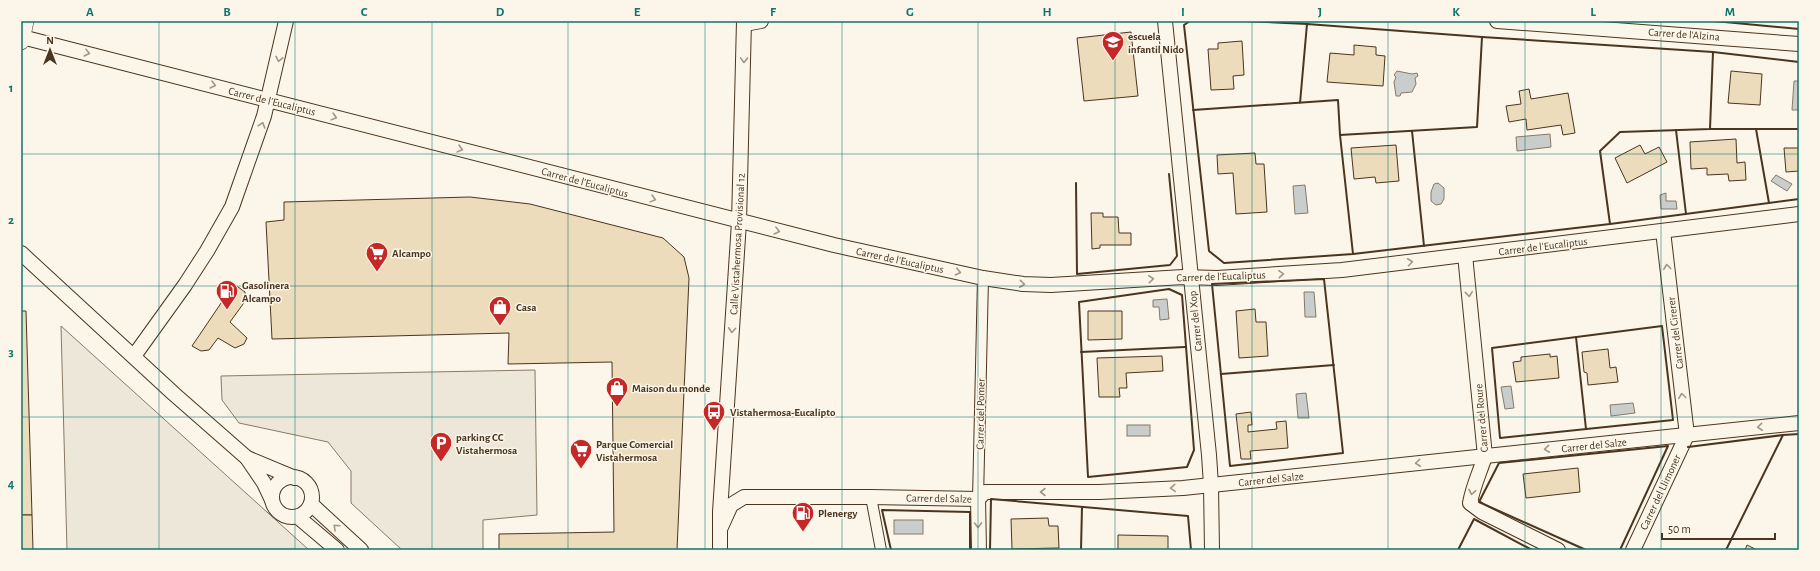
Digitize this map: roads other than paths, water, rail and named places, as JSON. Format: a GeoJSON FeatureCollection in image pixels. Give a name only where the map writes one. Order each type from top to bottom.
{"type":"FeatureCollection","features":[{"type":"Feature","properties":{"kind":"street"},"geometry":{"type":"LineString","coordinates":[[134,356],[207,251],[232,207],[253,150],[269,100],[286,21]]}},
{"type":"Feature","properties":{"kind":"street"},"geometry":{"type":"LineString","coordinates":[[745,22],[761,21]]}},
{"type":"Feature","properties":{"kind":"street","name":"Carrer del Xop"},"geometry":{"type":"LineString","coordinates":[[1165,21],[1212,485],[1212,550]]}},
{"type":"Feature","properties":{"kind":"street","name":"Carrer de l'Alzina"},"geometry":{"type":"LineString","coordinates":[[1497,21],[1649,26],[1799,44]]}},
{"type":"Feature","properties":{"kind":"street","name":"Calle Vistahermosa Provisional 12"},"geometry":{"type":"LineString","coordinates":[[720,550],[720,512],[739,222],[745,22]]}},
{"type":"Feature","properties":{"kind":"street","name":"Carrer de l'Eucaliptus"},"geometry":{"type":"LineString","coordinates":[[23,33],[269,100],[739,222],[983,278],[1023,284],[1051,285],[1191,277],[1217,278],[1342,270],[1799,214]]}},
{"type":"Feature","properties":{"kind":"street","name":"Carrer del Cirerer"},"geometry":{"type":"LineString","coordinates":[[1663,231],[1687,435]]}},
{"type":"Feature","properties":{"kind":"street"},"geometry":{"type":"LineString","coordinates":[[21,253],[247,458],[264,483],[278,512],[285,516],[298,517],[337,550]]}},
{"type":"Feature","properties":{"kind":"street","name":"Carrer del Roure"},"geometry":{"type":"LineString","coordinates":[[1465,255],[1485,456],[1472,488],[1470,503],[1482,512],[1558,550]]}},
{"type":"Feature","properties":{"kind":"street","name":"Carrer del Pomer"},"geometry":{"type":"LineString","coordinates":[[979,550],[978,499],[983,278]]}},
{"type":"Feature","properties":{"kind":"street","name":"Carrer del Salze"},"geometry":{"type":"LineString","coordinates":[[744,497],[978,499],[985,492],[1099,492],[1212,485],[1799,423]]}},
{"type":"Feature","properties":{"kind":"street","name":"Carrer del Llimoner"},"geometry":{"type":"LineString","coordinates":[[1633,550],[1687,435]]}},
{"type":"Feature","properties":{"kind":"street"},"geometry":{"type":"LineString","coordinates":[[247,458],[307,483],[311,489],[311,504],[306,512],[298,517]]}},
{"type":"Feature","properties":{"kind":"street","name":"Calle Vistahermosa Provisional 12"},"geometry":{"type":"LineString","coordinates":[[721,527],[731,505],[744,497],[731,488],[727,482],[724,466]]}},
{"type":"Feature","properties":{"kind":"street"},"geometry":{"type":"LineString","coordinates":[[272,500],[276,486],[281,481],[288,478],[295,478]]}},
{"type":"Feature","properties":{"kind":"street"},"geometry":{"type":"LineString","coordinates":[[871,497],[881,550]]}},
{"type":"Feature","properties":{"kind":"street"},"geometry":{"type":"LineString","coordinates":[[311,504],[361,550]]}},
{"type":"Feature","properties":{"kind":"place","name":"escuela infantil Nido"},"geometry":{"type":"Point","coordinates":[1113,62]}},
{"type":"Feature","properties":{"kind":"place","name":"Alcampo"},"geometry":{"type":"Point","coordinates":[377,272]}},
{"type":"Feature","properties":{"kind":"place","name":"Gasolinera Alcampo"},"geometry":{"type":"Point","coordinates":[227,310]}},
{"type":"Feature","properties":{"kind":"place","name":"Casa"},"geometry":{"type":"Point","coordinates":[500,326]}},
{"type":"Feature","properties":{"kind":"place","name":"Maison du monde"},"geometry":{"type":"Point","coordinates":[617,408]}},
{"type":"Feature","properties":{"kind":"place","name":"Vistahermosa-Eucalipto"},"geometry":{"type":"Point","coordinates":[714,432]}},
{"type":"Feature","properties":{"kind":"place","name":"parking CC Vistahermosa"},"geometry":{"type":"Point","coordinates":[441,462]}},
{"type":"Feature","properties":{"kind":"place","name":"Parque Comercial Vistahermosa"},"geometry":{"type":"Point","coordinates":[581,470]}},
{"type":"Feature","properties":{"kind":"place","name":"Plenergy"},"geometry":{"type":"Point","coordinates":[803,532]}}]}
